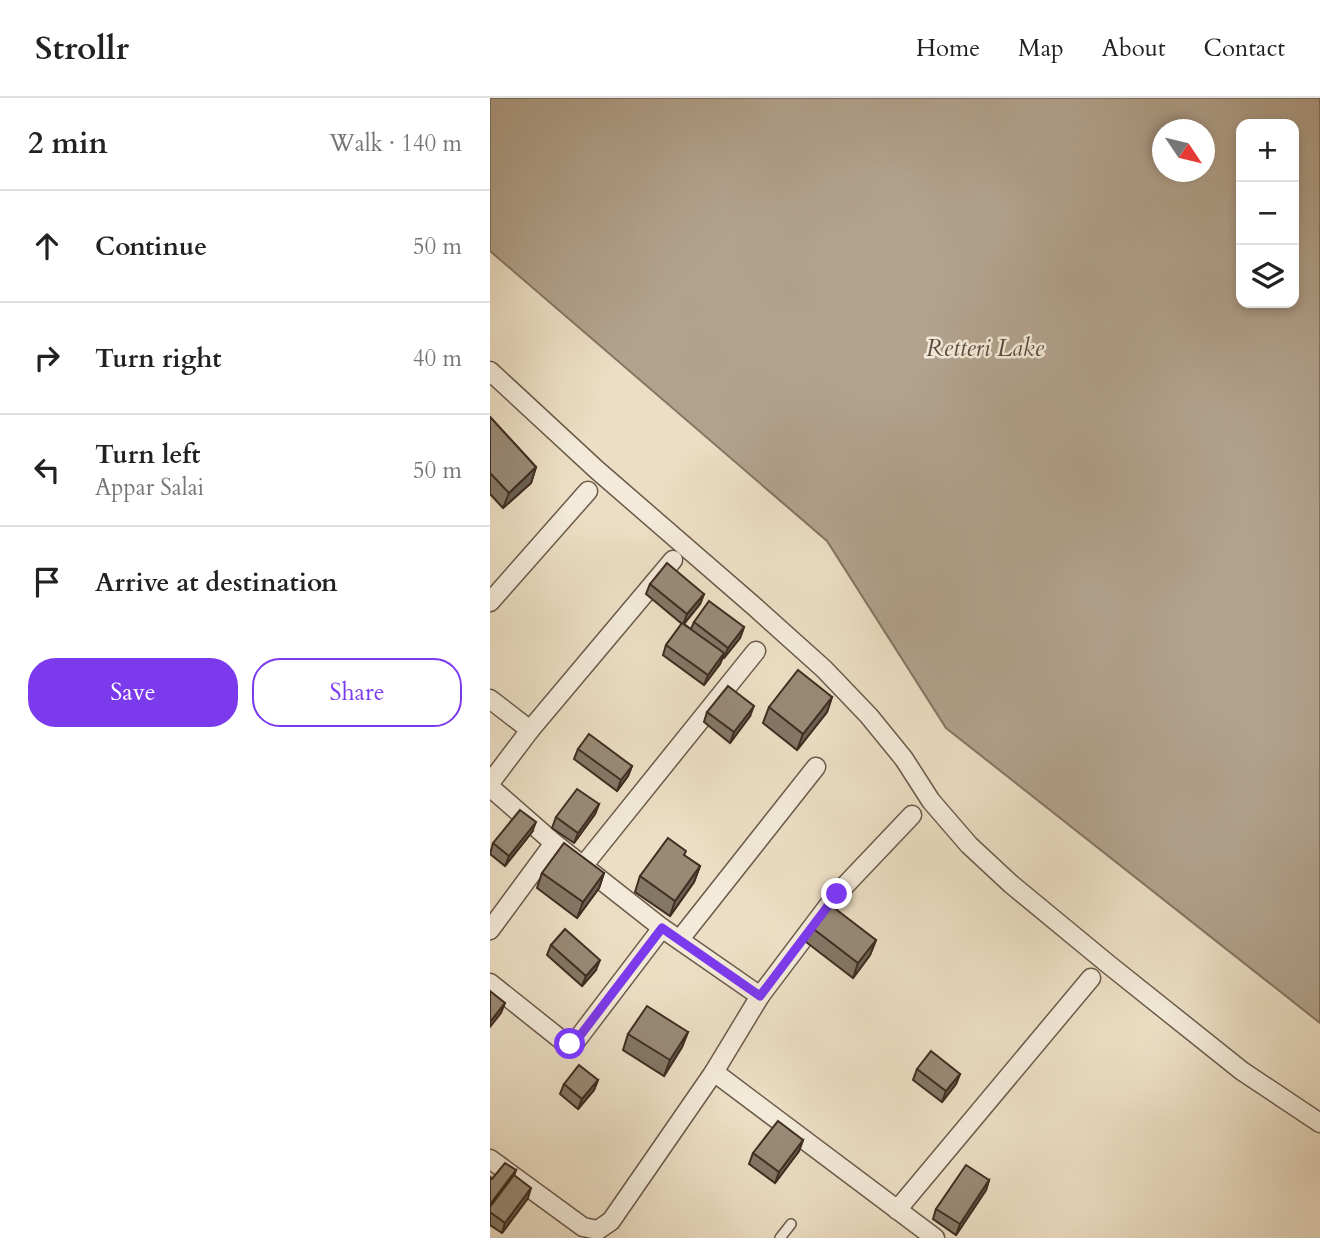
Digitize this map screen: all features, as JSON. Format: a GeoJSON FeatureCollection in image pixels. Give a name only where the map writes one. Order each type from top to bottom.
{"type":"FeatureCollection","features":[{"type":"Feature","properties":{"kind":"street"},"geometry":{"type":"LineString","coordinates":[[490,371],[597,470],[824,669],[869,716],[904,759],[932,801],[969,845],[1012,884],[1242,1070],[1320,1123]]}},
{"type":"Feature","properties":{"kind":"street"},"geometry":{"type":"LineString","coordinates":[[490,602],[588,491]]}},
{"type":"Feature","properties":{"kind":"street"},"geometry":{"type":"LineString","coordinates":[[673,560],[530,730],[490,785],[554,843],[662,928],[760,996]]}},
{"type":"Feature","properties":{"kind":"street"},"geometry":{"type":"LineString","coordinates":[[583,866],[756,651]]}},
{"type":"Feature","properties":{"kind":"street"},"geometry":{"type":"LineString","coordinates":[[490,699],[530,730]]}},
{"type":"Feature","properties":{"kind":"street"},"geometry":{"type":"LineString","coordinates":[[680,939],[816,767]]}},
{"type":"Feature","properties":{"kind":"street"},"geometry":{"type":"LineString","coordinates":[[490,1159],[583,1227],[598,1230],[611,1221],[714,1072],[760,996],[837,894],[912,815]]}},
{"type":"Feature","properties":{"kind":"street"},"geometry":{"type":"LineString","coordinates":[[490,930],[554,843]]}},
{"type":"Feature","properties":{"kind":"street"},"geometry":{"type":"LineString","coordinates":[[490,983],[570,1044],[576,1041],[662,928]]}},
{"type":"Feature","properties":{"kind":"street"},"geometry":{"type":"LineString","coordinates":[[897,1210],[1091,978]]}},
{"type":"Feature","properties":{"kind":"street"},"geometry":{"type":"LineString","coordinates":[[714,1072],[934,1238]]}},
{"type":"Feature","properties":{"kind":"lane"},"geometry":{"type":"LineString","coordinates":[[780,1238],[791,1224]]}},
{"type":"Feature","properties":{"kind":"water","name":"Retteri Lake"},"geometry":{"type":"Polygon","coordinates":[[[490,98],[1320,98],[1320,1023],[946,728],[827,541],[490,251],[490,98]]]}},
{"type":"Feature","properties":{"kind":"building"},"geometry":{"type":"Polygon","coordinates":[[[490,417],[536,467],[509,493],[490,473],[490,417]]]}},
{"type":"Feature","properties":{"kind":"building"},"geometry":{"type":"Polygon","coordinates":[[[667,563],[704,594],[687,614],[650,584],[667,563]]]}},
{"type":"Feature","properties":{"kind":"building"},"geometry":{"type":"Polygon","coordinates":[[[709,601],[744,627],[728,648],[694,622],[709,601]]]}},
{"type":"Feature","properties":{"kind":"building"},"geometry":{"type":"Polygon","coordinates":[[[682,623],[724,653],[708,675],[666,645],[682,623]]]}},
{"type":"Feature","properties":{"kind":"building"},"geometry":{"type":"Polygon","coordinates":[[[798,670],[832,697],[803,734],[769,707],[798,670]]]}},
{"type":"Feature","properties":{"kind":"building"},"geometry":{"type":"Polygon","coordinates":[[[728,686],[754,706],[734,732],[707,712],[728,686]]]}},
{"type":"Feature","properties":{"kind":"building"},"geometry":{"type":"Polygon","coordinates":[[[589,734],[632,766],[621,780],[578,749],[589,734]]]}},
{"type":"Feature","properties":{"kind":"building"},"geometry":{"type":"Polygon","coordinates":[[[577,789],[599,804],[578,833],[556,817],[577,789]]]}},
{"type":"Feature","properties":{"kind":"building"},"geometry":{"type":"Polygon","coordinates":[[[520,810],[536,822],[509,856],[493,843],[520,810]]]}},
{"type":"Feature","properties":{"kind":"building"},"geometry":{"type":"Polygon","coordinates":[[[668,838],[686,851],[684,855],[700,866],[675,901],[640,876],[668,838]]]}},
{"type":"Feature","properties":{"kind":"building"},"geometry":{"type":"Polygon","coordinates":[[[564,843],[604,873],[583,902],[542,873],[564,843]]]}},
{"type":"Feature","properties":{"kind":"building"},"geometry":{"type":"Polygon","coordinates":[[[829,904],[876,940],[858,963],[811,927],[829,904]]]}},
{"type":"Feature","properties":{"kind":"building"},"geometry":{"type":"Polygon","coordinates":[[[565,929],[600,960],[586,976],[551,945],[565,929]]]}},
{"type":"Feature","properties":{"kind":"building"},"geometry":{"type":"Polygon","coordinates":[[[490,991],[505,1003],[490,1022],[490,991]]]}},
{"type":"Feature","properties":{"kind":"building"},"geometry":{"type":"Polygon","coordinates":[[[647,1006],[688,1032],[670,1060],[628,1034],[647,1006]]]}},
{"type":"Feature","properties":{"kind":"building"},"geometry":{"type":"Polygon","coordinates":[[[931,1051],[960,1074],[946,1091],[917,1069],[931,1051]]]}},
{"type":"Feature","properties":{"kind":"building"},"geometry":{"type":"Polygon","coordinates":[[[579,1065],[598,1080],[582,1099],[564,1084],[579,1065]]]}},
{"type":"Feature","properties":{"kind":"building"},"geometry":{"type":"Polygon","coordinates":[[[778,1121],[803,1140],[779,1172],[753,1153],[778,1121]]]}},
{"type":"Feature","properties":{"kind":"building"},"geometry":{"type":"Polygon","coordinates":[[[505,1163],[516,1170],[490,1203],[490,1177],[492,1179],[505,1163]]]}},
{"type":"Feature","properties":{"kind":"building"},"geometry":{"type":"Polygon","coordinates":[[[966,1165],[989,1180],[960,1224],[936,1209],[966,1165]]]}},
{"type":"Feature","properties":{"kind":"building"},"geometry":{"type":"Polygon","coordinates":[[[514,1175],[531,1188],[505,1223],[490,1212],[490,1207],[514,1175]]]}},
{"type":"Feature","properties":{"kind":"route"},"geometry":{"type":"LineString","coordinates":[[570,1044],[576,1041],[662,928],[760,996],[837,894]]}}]}
